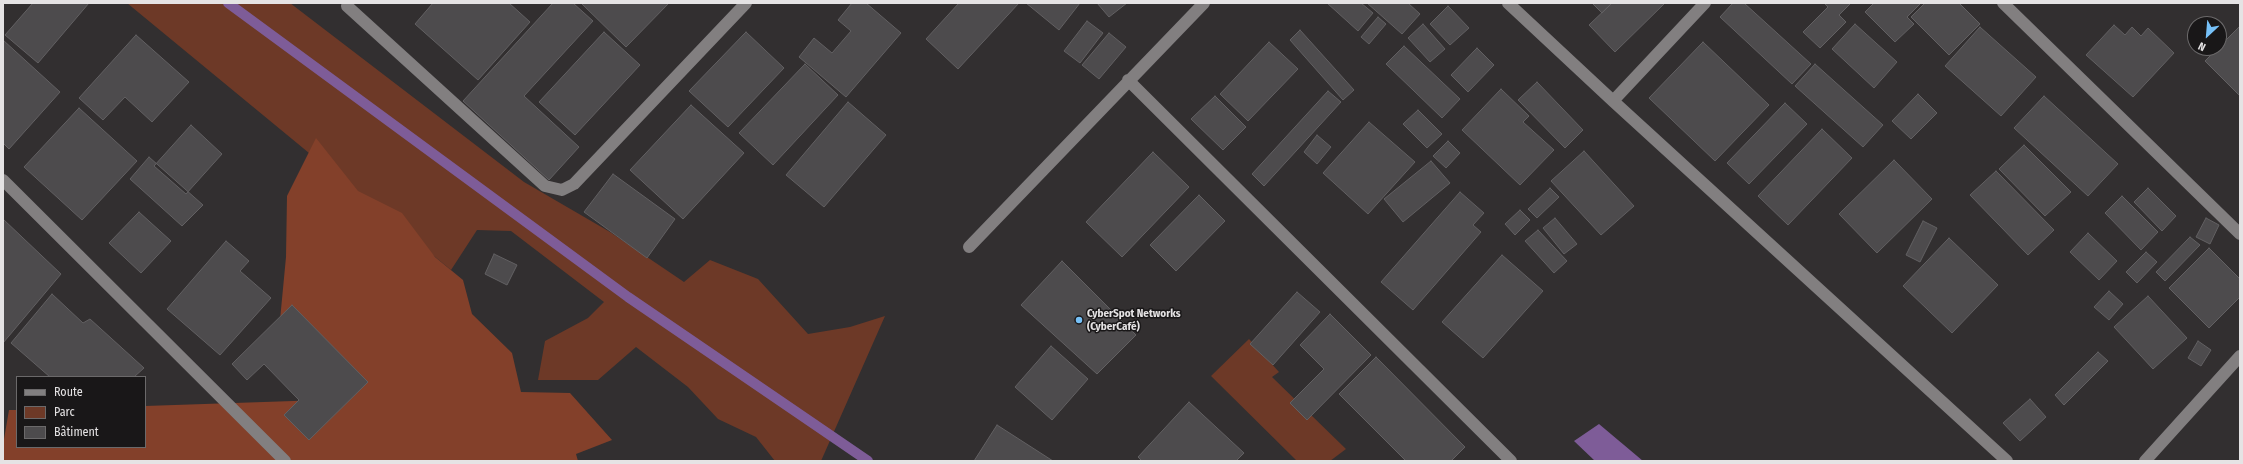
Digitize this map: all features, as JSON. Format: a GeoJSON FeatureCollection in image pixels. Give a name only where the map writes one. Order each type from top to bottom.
{"type":"FeatureCollection","features":[{"type":"Feature","properties":{"kind":"street"},"geometry":{"type":"LineString","coordinates":[[347,6],[545,186],[562,190],[574,184],[746,3]]}},
{"type":"Feature","properties":{"kind":"street"},"geometry":{"type":"LineString","coordinates":[[969,247],[1128,80],[1204,3]]}},
{"type":"Feature","properties":{"kind":"street"},"geometry":{"type":"LineString","coordinates":[[1508,3],[1613,102],[2008,461]]}},
{"type":"Feature","properties":{"kind":"street"},"geometry":{"type":"LineString","coordinates":[[1613,102],[1705,3]]}},
{"type":"Feature","properties":{"kind":"street"},"geometry":{"type":"LineString","coordinates":[[2003,3],[2240,234]]}},
{"type":"Feature","properties":{"kind":"street"},"geometry":{"type":"LineString","coordinates":[[1128,80],[1511,461]]}},
{"type":"Feature","properties":{"kind":"street"},"geometry":{"type":"LineString","coordinates":[[3,180],[285,461]]}},
{"type":"Feature","properties":{"kind":"street"},"geometry":{"type":"LineString","coordinates":[[2145,461],[2240,356]]}},
{"type":"Feature","properties":{"kind":"green space"},"geometry":{"type":"Polygon","coordinates":[[[127,3],[290,3],[524,182],[610,232],[684,282],[710,260],[758,279],[808,334],[850,327],[885,316],[821,461],[775,461],[756,437],[718,419],[688,387],[636,347],[598,380],[538,380],[545,341],[588,318],[604,302],[511,231],[477,230],[451,270],[127,3]]]}},
{"type":"Feature","properties":{"kind":"green space"},"geometry":{"type":"Polygon","coordinates":[[[1249,339],[1279,372],[1272,377],[1346,449],[1330,461],[1297,461],[1211,376],[1249,339]]]}},
{"type":"Feature","properties":{"kind":"shaded area"},"geometry":{"type":"Polygon","coordinates":[[[316,138],[358,191],[402,213],[435,257],[463,280],[472,314],[512,353],[521,392],[570,393],[612,440],[576,454],[578,461],[3,461],[3,445],[9,410],[16,410],[16,448],[146,448],[146,406],[323,400],[280,320],[286,257],[287,196],[316,138]]]}},
{"type":"Feature","properties":{"kind":"shaded area"},"geometry":{"type":"Polygon","coordinates":[[[1599,424],[1643,461],[1595,461],[1574,441],[1599,424]]]}},
{"type":"Feature","properties":{"kind":"building"},"geometry":{"type":"Polygon","coordinates":[[[33,3],[89,3],[38,63],[5,35],[33,3]]]}},
{"type":"Feature","properties":{"kind":"building"},"geometry":{"type":"Polygon","coordinates":[[[433,3],[509,3],[530,22],[478,80],[415,24],[433,3]]]}},
{"type":"Feature","properties":{"kind":"building"},"geometry":{"type":"Polygon","coordinates":[[[553,3],[573,3],[593,21],[524,96],[579,147],[549,180],[463,101],[553,3]]]}},
{"type":"Feature","properties":{"kind":"building"},"geometry":{"type":"Polygon","coordinates":[[[581,3],[669,3],[626,47],[581,3]]]}},
{"type":"Feature","properties":{"kind":"building"},"geometry":{"type":"Polygon","coordinates":[[[852,3],[866,3],[901,33],[846,97],[799,57],[814,38],[832,53],[851,31],[838,20],[852,3]]]}},
{"type":"Feature","properties":{"kind":"building"},"geometry":{"type":"Polygon","coordinates":[[[959,3],[1019,3],[958,69],[926,39],[959,3]]]}},
{"type":"Feature","properties":{"kind":"building"},"geometry":{"type":"Polygon","coordinates":[[[1026,3],[1080,3],[1059,30],[1026,3]]]}},
{"type":"Feature","properties":{"kind":"building"},"geometry":{"type":"Polygon","coordinates":[[[1097,3],[1127,3],[1109,17],[1097,3]]]}},
{"type":"Feature","properties":{"kind":"building"},"geometry":{"type":"Polygon","coordinates":[[[1327,3],[1361,3],[1373,13],[1358,31],[1327,3]]]}},
{"type":"Feature","properties":{"kind":"building"},"geometry":{"type":"Polygon","coordinates":[[[1367,3],[1408,3],[1420,14],[1402,34],[1367,3]]]}},
{"type":"Feature","properties":{"kind":"building"},"geometry":{"type":"Polygon","coordinates":[[[1592,3],[1612,3],[1602,13],[1592,3]]]}},
{"type":"Feature","properties":{"kind":"building"},"geometry":{"type":"Polygon","coordinates":[[[1612,3],[1665,3],[1615,52],[1589,25],[1612,3]]]}},
{"type":"Feature","properties":{"kind":"building"},"geometry":{"type":"Polygon","coordinates":[[[1733,3],[1744,3],[1811,64],[1792,84],[1720,17],[1733,3]]]}},
{"type":"Feature","properties":{"kind":"building"},"geometry":{"type":"Polygon","coordinates":[[[1824,3],[1851,3],[1839,15],[1846,22],[1820,48],[1803,32],[1828,7],[1824,3]]]}},
{"type":"Feature","properties":{"kind":"building"},"geometry":{"type":"Polygon","coordinates":[[[1874,3],[1921,3],[1907,17],[1914,24],[1895,42],[1865,12],[1874,3]]]}},
{"type":"Feature","properties":{"kind":"building"},"geometry":{"type":"Polygon","coordinates":[[[1925,3],[1959,3],[1980,24],[1949,55],[1911,17],[1925,3]]]}},
{"type":"Feature","properties":{"kind":"building"},"geometry":{"type":"Polygon","coordinates":[[[1448,6],[1469,28],[1450,45],[1430,24],[1448,6]]]}},
{"type":"Feature","properties":{"kind":"building"},"geometry":{"type":"Polygon","coordinates":[[[1378,17],[1386,24],[1369,44],[1361,37],[1378,17]]]}},
{"type":"Feature","properties":{"kind":"building"},"geometry":{"type":"Polygon","coordinates":[[[1087,21],[1103,33],[1080,63],[1064,51],[1087,21]]]}},
{"type":"Feature","properties":{"kind":"building"},"geometry":{"type":"Polygon","coordinates":[[[1423,24],[1445,49],[1430,62],[1408,38],[1423,24]]]}},
{"type":"Feature","properties":{"kind":"building"},"geometry":{"type":"Polygon","coordinates":[[[1855,24],[1897,62],[1874,88],[1832,49],[1855,24]]]}},
{"type":"Feature","properties":{"kind":"building"},"geometry":{"type":"Polygon","coordinates":[[[2114,25],[2125,35],[2132,27],[2141,36],[2148,28],[2174,53],[2133,97],[2086,55],[2114,25]]]}},
{"type":"Feature","properties":{"kind":"building"},"geometry":{"type":"Polygon","coordinates":[[[2240,26],[2240,96],[2205,61],[2210,56],[2227,56],[2227,39],[2240,26]]]}},
{"type":"Feature","properties":{"kind":"building"},"geometry":{"type":"Polygon","coordinates":[[[1980,27],[2036,77],[2001,116],[1945,66],[1980,27]]]}},
{"type":"Feature","properties":{"kind":"building"},"geometry":{"type":"Polygon","coordinates":[[[1300,30],[1354,90],[1343,100],[1290,40],[1300,30]]]}},
{"type":"Feature","properties":{"kind":"building"},"geometry":{"type":"Polygon","coordinates":[[[604,32],[640,65],[575,135],[539,102],[604,32]]]}},
{"type":"Feature","properties":{"kind":"building"},"geometry":{"type":"Polygon","coordinates":[[[746,32],[784,68],[728,127],[689,91],[746,32]]]}},
{"type":"Feature","properties":{"kind":"building"},"geometry":{"type":"Polygon","coordinates":[[[1109,33],[1126,47],[1099,79],[1082,65],[1109,33]]]}},
{"type":"Feature","properties":{"kind":"building"},"geometry":{"type":"Polygon","coordinates":[[[136,35],[189,82],[152,122],[125,97],[103,120],[79,98],[136,35]]]}},
{"type":"Feature","properties":{"kind":"building"},"geometry":{"type":"Polygon","coordinates":[[[3,40],[60,92],[9,149],[3,143],[3,40]]]}},
{"type":"Feature","properties":{"kind":"building"},"geometry":{"type":"Polygon","coordinates":[[[1269,42],[1298,69],[1248,121],[1220,94],[1269,42]]]}},
{"type":"Feature","properties":{"kind":"building"},"geometry":{"type":"Polygon","coordinates":[[[1703,42],[1769,105],[1715,161],[1649,98],[1703,42]]]}},
{"type":"Feature","properties":{"kind":"building"},"geometry":{"type":"Polygon","coordinates":[[[1404,46],[1460,99],[1442,118],[1386,64],[1404,46]]]}},
{"type":"Feature","properties":{"kind":"building"},"geometry":{"type":"Polygon","coordinates":[[[1477,48],[1494,65],[1468,92],[1451,75],[1477,48]]]}},
{"type":"Feature","properties":{"kind":"building"},"geometry":{"type":"Polygon","coordinates":[[[805,64],[838,95],[773,165],[739,133],[805,64]]]}},
{"type":"Feature","properties":{"kind":"building"},"geometry":{"type":"Polygon","coordinates":[[[1815,64],[1883,125],[1863,147],[1795,86],[1815,64]]]}},
{"type":"Feature","properties":{"kind":"building"},"geometry":{"type":"Polygon","coordinates":[[[1537,82],[1583,130],[1565,148],[1518,100],[1537,82]]]}},
{"type":"Feature","properties":{"kind":"building"},"geometry":{"type":"Polygon","coordinates":[[[1501,89],[1529,116],[1523,122],[1554,150],[1520,185],[1462,130],[1501,89]]]}},
{"type":"Feature","properties":{"kind":"building"},"geometry":{"type":"Polygon","coordinates":[[[1328,91],[1341,102],[1264,186],[1252,174],[1328,91]]]}},
{"type":"Feature","properties":{"kind":"building"},"geometry":{"type":"Polygon","coordinates":[[[1918,94],[1937,113],[1911,139],[1892,121],[1918,94]]]}},
{"type":"Feature","properties":{"kind":"building"},"geometry":{"type":"Polygon","coordinates":[[[1215,96],[1246,127],[1223,150],[1191,119],[1215,96]]]}},
{"type":"Feature","properties":{"kind":"building"},"geometry":{"type":"Polygon","coordinates":[[[2044,96],[2118,164],[2088,196],[2014,128],[2044,96]]]}},
{"type":"Feature","properties":{"kind":"building"},"geometry":{"type":"Polygon","coordinates":[[[848,102],[886,135],[824,207],[786,175],[848,102]]]}},
{"type":"Feature","properties":{"kind":"building"},"geometry":{"type":"Polygon","coordinates":[[[1785,103],[1807,124],[1749,184],[1727,163],[1785,103]]]}},
{"type":"Feature","properties":{"kind":"building"},"geometry":{"type":"Polygon","coordinates":[[[691,105],[744,153],[683,219],[630,170],[691,105]]]}},
{"type":"Feature","properties":{"kind":"building"},"geometry":{"type":"Polygon","coordinates":[[[79,108],[137,161],[82,220],[24,167],[79,108]]]}},
{"type":"Feature","properties":{"kind":"building"},"geometry":{"type":"Polygon","coordinates":[[[1418,110],[1442,134],[1427,148],[1403,124],[1418,110]]]}},
{"type":"Feature","properties":{"kind":"building"},"geometry":{"type":"Polygon","coordinates":[[[1369,122],[1415,162],[1368,214],[1323,173],[1369,122]]]}},
{"type":"Feature","properties":{"kind":"building"},"geometry":{"type":"Polygon","coordinates":[[[191,125],[222,154],[186,194],[154,166],[191,125]]]}},
{"type":"Feature","properties":{"kind":"building"},"geometry":{"type":"Polygon","coordinates":[[[1822,129],[1852,158],[1788,225],[1758,196],[1822,129]]]}},
{"type":"Feature","properties":{"kind":"building"},"geometry":{"type":"Polygon","coordinates":[[[1317,135],[1331,147],[1317,164],[1304,152],[1317,135]]]}},
{"type":"Feature","properties":{"kind":"building"},"geometry":{"type":"Polygon","coordinates":[[[1448,141],[1460,153],[1446,168],[1433,156],[1448,141]]]}},
{"type":"Feature","properties":{"kind":"building"},"geometry":{"type":"Polygon","coordinates":[[[2024,145],[2071,192],[2045,216],[1999,169],[2024,145]]]}},
{"type":"Feature","properties":{"kind":"building"},"geometry":{"type":"Polygon","coordinates":[[[1584,151],[1634,206],[1601,235],[1551,181],[1584,151]]]}},
{"type":"Feature","properties":{"kind":"building"},"geometry":{"type":"Polygon","coordinates":[[[1153,152],[1189,187],[1122,257],[1086,222],[1153,152]]]}},
{"type":"Feature","properties":{"kind":"building"},"geometry":{"type":"Polygon","coordinates":[[[149,157],[203,205],[182,226],[130,179],[149,157]]]}},
{"type":"Feature","properties":{"kind":"building"},"geometry":{"type":"Polygon","coordinates":[[[1894,160],[1932,199],[1877,253],[1839,214],[1894,160]]]}},
{"type":"Feature","properties":{"kind":"building"},"geometry":{"type":"Polygon","coordinates":[[[1431,161],[1450,183],[1403,222],[1384,199],[1431,161]]]}},
{"type":"Feature","properties":{"kind":"building"},"geometry":{"type":"Polygon","coordinates":[[[1996,171],[2054,230],[2028,255],[1970,195],[1996,171]]]}},
{"type":"Feature","properties":{"kind":"building"},"geometry":{"type":"Polygon","coordinates":[[[613,174],[675,219],[647,258],[584,212],[613,174]]]}},
{"type":"Feature","properties":{"kind":"building"},"geometry":{"type":"Polygon","coordinates":[[[1550,188],[1559,197],[1537,218],[1528,209],[1550,188]]]}},
{"type":"Feature","properties":{"kind":"building"},"geometry":{"type":"Polygon","coordinates":[[[2148,188],[2176,216],[2162,231],[2134,202],[2148,188]]]}},
{"type":"Feature","properties":{"kind":"building"},"geometry":{"type":"Polygon","coordinates":[[[1460,192],[1484,213],[1473,225],[1481,232],[1413,310],[1381,282],[1460,192]]]}},
{"type":"Feature","properties":{"kind":"building"},"geometry":{"type":"Polygon","coordinates":[[[1199,195],[1225,221],[1176,271],[1150,245],[1199,195]]]}},
{"type":"Feature","properties":{"kind":"building"},"geometry":{"type":"Polygon","coordinates":[[[2122,196],[2158,232],[2141,250],[2105,213],[2122,196]]]}},
{"type":"Feature","properties":{"kind":"building"},"geometry":{"type":"Polygon","coordinates":[[[1520,210],[1530,220],[1515,235],[1505,224],[1520,210]]]}},
{"type":"Feature","properties":{"kind":"building"},"geometry":{"type":"Polygon","coordinates":[[[139,212],[171,241],[141,273],[109,243],[139,212]]]}},
{"type":"Feature","properties":{"kind":"building"},"geometry":{"type":"Polygon","coordinates":[[[1555,218],[1577,244],[1564,254],[1543,228],[1555,218]]]}},
{"type":"Feature","properties":{"kind":"building"},"geometry":{"type":"Polygon","coordinates":[[[2206,218],[2219,225],[2210,244],[2196,237],[2206,218]]]}},
{"type":"Feature","properties":{"kind":"building"},"geometry":{"type":"Polygon","coordinates":[[[3,219],[61,274],[3,343],[3,219]]]}},
{"type":"Feature","properties":{"kind":"building"},"geometry":{"type":"Polygon","coordinates":[[[1923,221],[1937,228],[1920,262],[1906,255],[1923,221]]]}},
{"type":"Feature","properties":{"kind":"building"},"geometry":{"type":"Polygon","coordinates":[[[1538,230],[1567,261],[1554,273],[1525,241],[1538,230]]]}},
{"type":"Feature","properties":{"kind":"building"},"geometry":{"type":"Polygon","coordinates":[[[2088,233],[2117,261],[2099,280],[2070,252],[2088,233]]]}},
{"type":"Feature","properties":{"kind":"building"},"geometry":{"type":"Polygon","coordinates":[[[2190,237],[2200,245],[2165,281],[2156,272],[2190,237]]]}},
{"type":"Feature","properties":{"kind":"building"},"geometry":{"type":"Polygon","coordinates":[[[1949,238],[1998,285],[1952,333],[1903,286],[1949,238]]]}},
{"type":"Feature","properties":{"kind":"building"},"geometry":{"type":"Polygon","coordinates":[[[226,241],[249,261],[240,271],[271,298],[220,355],[167,309],[226,241]]]}},
{"type":"Feature","properties":{"kind":"building"},"geometry":{"type":"Polygon","coordinates":[[[2209,248],[2240,279],[2240,297],[2209,328],[2169,288],[2209,248]]]}},
{"type":"Feature","properties":{"kind":"building"},"geometry":{"type":"Polygon","coordinates":[[[2146,252],[2157,262],[2137,283],[2126,272],[2146,252]]]}},
{"type":"Feature","properties":{"kind":"building"},"geometry":{"type":"Polygon","coordinates":[[[494,254],[517,265],[507,285],[485,274],[494,254]]]}},
{"type":"Feature","properties":{"kind":"building"},"geometry":{"type":"Polygon","coordinates":[[[1502,255],[1543,291],[1483,358],[1442,322],[1502,255]]]}},
{"type":"Feature","properties":{"kind":"building","name":"CyberSpot Networks (CyberCafé)"},"geometry":{"type":"Polygon","coordinates":[[[1062,261],[1136,335],[1097,374],[1021,305],[1062,261]]]}},
{"type":"Feature","properties":{"kind":"building"},"geometry":{"type":"Polygon","coordinates":[[[2109,291],[2123,304],[2109,320],[2094,307],[2109,291]]]}},
{"type":"Feature","properties":{"kind":"building"},"geometry":{"type":"Polygon","coordinates":[[[1297,292],[1320,312],[1273,365],[1250,344],[1297,292]]]}},
{"type":"Feature","properties":{"kind":"building"},"geometry":{"type":"Polygon","coordinates":[[[52,294],[83,323],[90,319],[144,368],[135,376],[49,376],[11,343],[52,294]]]}},
{"type":"Feature","properties":{"kind":"building"},"geometry":{"type":"Polygon","coordinates":[[[2148,296],[2187,338],[2153,369],[2114,327],[2148,296]]]}},
{"type":"Feature","properties":{"kind":"building"},"geometry":{"type":"Polygon","coordinates":[[[292,305],[368,382],[309,440],[284,415],[299,400],[264,364],[247,380],[232,364],[292,305]]]}},
{"type":"Feature","properties":{"kind":"building"},"geometry":{"type":"Polygon","coordinates":[[[1330,314],[1371,355],[1307,420],[1290,403],[1324,369],[1300,345],[1330,314]]]}},
{"type":"Feature","properties":{"kind":"building"},"geometry":{"type":"Polygon","coordinates":[[[2198,341],[2211,350],[2201,366],[2188,358],[2198,341]]]}},
{"type":"Feature","properties":{"kind":"building"},"geometry":{"type":"Polygon","coordinates":[[[1051,346],[1088,379],[1052,420],[1015,387],[1051,346]]]}},
{"type":"Feature","properties":{"kind":"building"},"geometry":{"type":"Polygon","coordinates":[[[2098,352],[2108,361],[2064,405],[2055,395],[2098,352]]]}},
{"type":"Feature","properties":{"kind":"building"},"geometry":{"type":"Polygon","coordinates":[[[1376,357],[1465,447],[1451,461],[1406,461],[1339,394],[1376,357]]]}},
{"type":"Feature","properties":{"kind":"building"},"geometry":{"type":"Polygon","coordinates":[[[2030,399],[2046,417],[2020,441],[2003,423],[2030,399]]]}},
{"type":"Feature","properties":{"kind":"building"},"geometry":{"type":"Polygon","coordinates":[[[1189,402],[1244,453],[1236,461],[1142,461],[1138,457],[1189,402]]]}},
{"type":"Feature","properties":{"kind":"building"},"geometry":{"type":"Polygon","coordinates":[[[997,425],[1053,461],[974,461],[997,425]]]}},
{"type":"Feature","properties":{"kind":"waterway"},"geometry":{"type":"LineString","coordinates":[[228,3],[628,297],[868,461]]}},
{"type":"Feature","properties":{"kind":"place","name":"CyberSpot Networks (CyberCafé)"},"geometry":{"type":"Point","coordinates":[1079,320]}}]}
